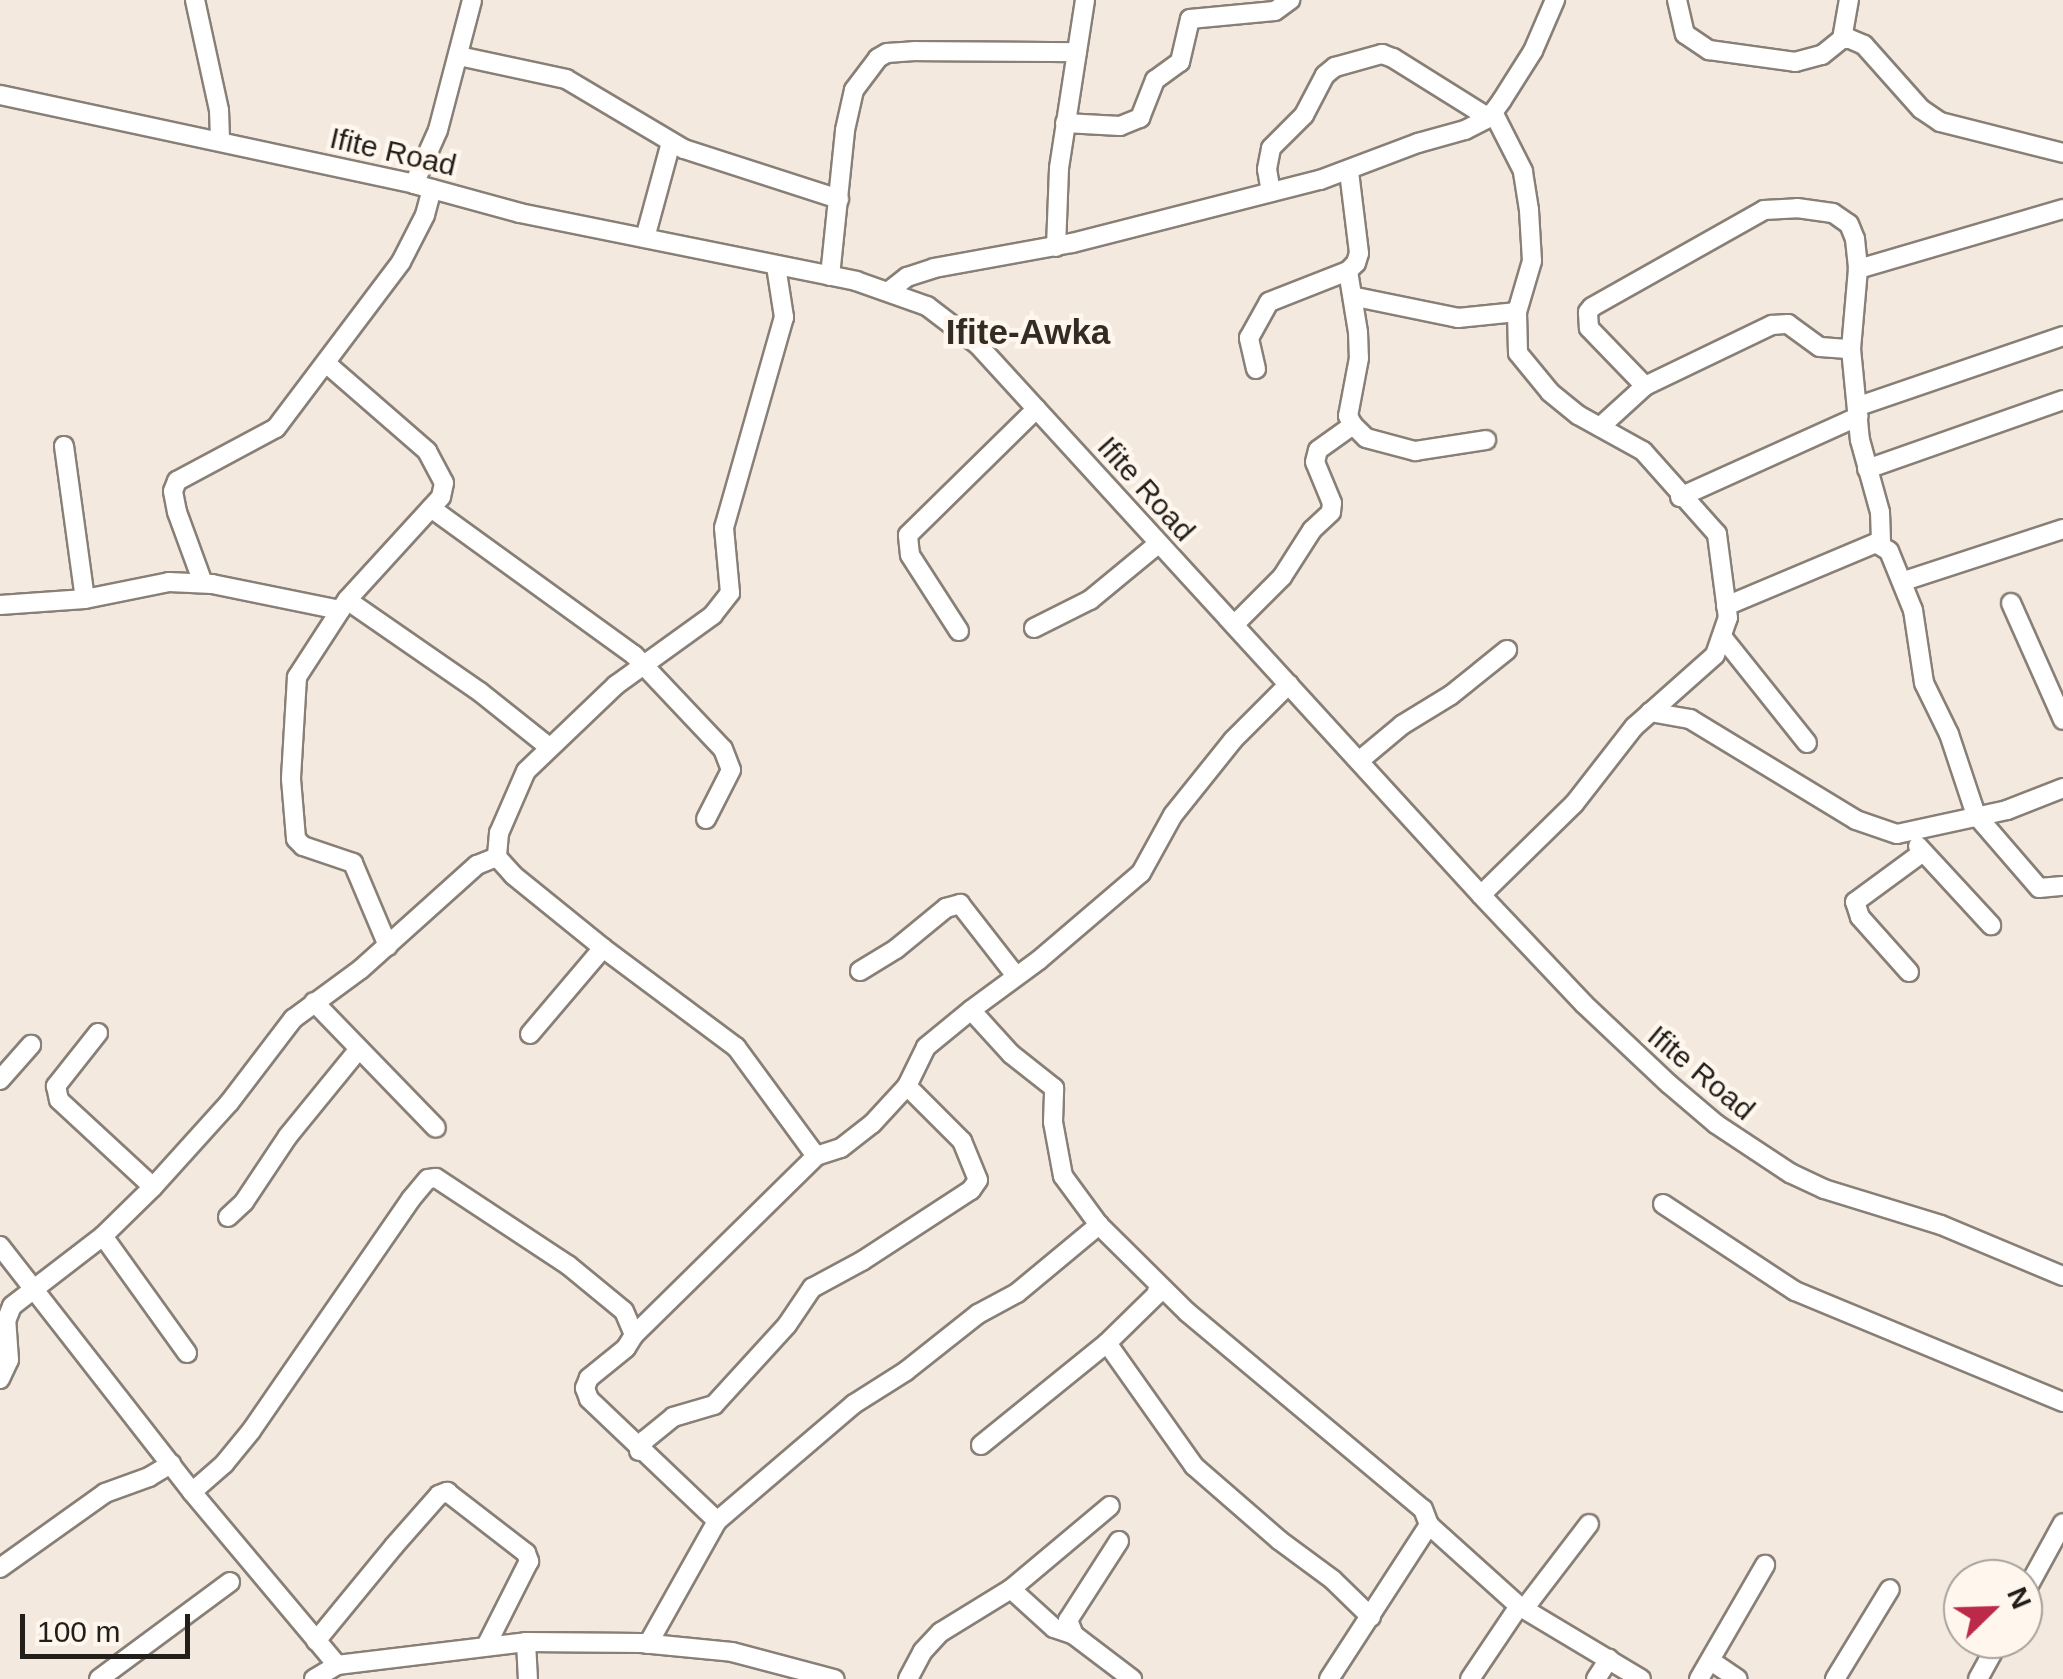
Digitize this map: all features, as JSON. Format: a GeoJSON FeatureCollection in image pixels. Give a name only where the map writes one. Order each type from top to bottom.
{"type":"FeatureCollection","features":[{"type":"Feature","properties":{"kind":"street"},"geometry":{"type":"LineString","coordinates":[[195,0],[220,110],[220,141]]}},
{"type":"Feature","properties":{"kind":"street"},"geometry":{"type":"LineString","coordinates":[[203,583],[176,512],[173,491],[177,481],[265,437],[327,364],[401,262],[425,215],[423,186],[472,0]]}},
{"type":"Feature","properties":{"kind":"street"},"geometry":{"type":"LineString","coordinates":[[1056,247],[1065,123],[1085,0]]}},
{"type":"Feature","properties":{"kind":"street"},"geometry":{"type":"LineString","coordinates":[[1065,123],[1120,126],[1140,118],[1155,80],[1180,62],[1190,19],[1276,10],[1290,0]]}},
{"type":"Feature","properties":{"kind":"street"},"geometry":{"type":"LineString","coordinates":[[889,291],[908,277],[934,268],[1056,247],[1270,192],[1349,170],[1418,142],[1466,130],[1491,115],[1533,51],[1555,0]]}},
{"type":"Feature","properties":{"kind":"street"},"geometry":{"type":"LineString","coordinates":[[1676,0],[1685,34],[1709,50],[1795,62],[1822,55],[1842,39],[1849,0]]}},
{"type":"Feature","properties":{"kind":"street"},"geometry":{"type":"LineString","coordinates":[[1842,39],[1864,45],[1921,109],[1940,122],[2063,153]]}},
{"type":"Feature","properties":{"kind":"street"},"geometry":{"type":"LineString","coordinates":[[830,276],[854,90],[869,68],[887,52],[1077,52]]}},
{"type":"Feature","properties":{"kind":"street"},"geometry":{"type":"LineString","coordinates":[[1270,192],[1267,169],[1271,148],[1304,114],[1325,75],[1336,67],[1382,54],[1491,115],[1523,171],[1529,210],[1532,261],[1517,312],[1518,353],[1550,392],[1643,451],[1717,534],[1726,606],[1724,639],[1692,678],[1650,712],[1574,804],[1481,895]]}},
{"type":"Feature","properties":{"kind":"street"},"geometry":{"type":"LineString","coordinates":[[459,56],[566,79],[672,142],[838,199]]}},
{"type":"Feature","properties":{"kind":"street","name":"Ifite Road"},"geometry":{"type":"LineString","coordinates":[[0,95],[423,186],[520,213],[830,276],[889,291],[950,321],[978,345],[1481,895],[1622,1042],[1753,1151],[1824,1189],[1941,1224],[2063,1276]]}},
{"type":"Feature","properties":{"kind":"street"},"geometry":{"type":"LineString","coordinates":[[645,238],[672,142]]}},
{"type":"Feature","properties":{"kind":"street"},"geometry":{"type":"LineString","coordinates":[[1256,369],[1249,338],[1269,302],[1348,271],[1359,253],[1349,170]]}},
{"type":"Feature","properties":{"kind":"street"},"geometry":{"type":"LineString","coordinates":[[1645,386],[1589,328],[1588,312],[1764,210],[1797,208],[1834,213],[1849,224],[1858,270],[1852,350],[1868,469],[1880,512],[1881,544],[1895,558],[1904,581],[1924,682],[1949,734],[1976,815],[2039,888],[2063,886]]}},
{"type":"Feature","properties":{"kind":"street"},"geometry":{"type":"LineString","coordinates":[[1858,270],[2063,209]]}},
{"type":"Feature","properties":{"kind":"street"},"geometry":{"type":"LineString","coordinates":[[776,266],[784,318],[724,528],[730,593],[713,615],[616,685],[526,771],[499,833],[497,856],[512,875],[603,948],[736,1047],[816,1156]]}},
{"type":"Feature","properties":{"kind":"street"},"geometry":{"type":"LineString","coordinates":[[1348,271],[1356,297],[1359,358],[1348,416],[1354,424],[1366,438],[1415,451],[1486,440]]}},
{"type":"Feature","properties":{"kind":"street"},"geometry":{"type":"LineString","coordinates":[[1356,297],[1458,318],[1517,312]]}},
{"type":"Feature","properties":{"kind":"street"},"geometry":{"type":"LineString","coordinates":[[1600,427],[1645,386],[1772,325],[1800,330],[1820,347],[1852,350]]}},
{"type":"Feature","properties":{"kind":"street"},"geometry":{"type":"LineString","coordinates":[[1680,497],[1859,411],[2063,336]]}},
{"type":"Feature","properties":{"kind":"street"},"geometry":{"type":"LineString","coordinates":[[327,364],[434,459],[444,492],[344,605],[297,677],[291,762],[296,839],[303,846],[354,863],[388,946]]}},
{"type":"Feature","properties":{"kind":"street"},"geometry":{"type":"LineString","coordinates":[[1868,469],[2063,400]]}},
{"type":"Feature","properties":{"kind":"street"},"geometry":{"type":"LineString","coordinates":[[959,631],[910,555],[908,535],[1036,408]]}},
{"type":"Feature","properties":{"kind":"street"},"geometry":{"type":"LineString","coordinates":[[1234,625],[1282,577],[1312,530],[1331,512],[1332,503],[1315,462],[1318,450],[1354,424]]}},
{"type":"Feature","properties":{"kind":"street"},"geometry":{"type":"LineString","coordinates":[[64,446],[85,599]]}},
{"type":"Feature","properties":{"kind":"street"},"geometry":{"type":"LineString","coordinates":[[431,508],[645,666],[728,758],[731,770],[725,790],[706,819]]}},
{"type":"Feature","properties":{"kind":"street"},"geometry":{"type":"LineString","coordinates":[[1904,581],[2063,530]]}},
{"type":"Feature","properties":{"kind":"street"},"geometry":{"type":"LineString","coordinates":[[1034,628],[1090,600],[1158,544]]}},
{"type":"Feature","properties":{"kind":"street"},"geometry":{"type":"LineString","coordinates":[[1726,606],[1818,564],[1881,544]]}},
{"type":"Feature","properties":{"kind":"street"},"geometry":{"type":"LineString","coordinates":[[0,606],[85,599],[170,582],[203,583],[344,605],[480,692],[549,748]]}},
{"type":"Feature","properties":{"kind":"street"},"geometry":{"type":"LineString","coordinates":[[2011,603],[2063,720]]}},
{"type":"Feature","properties":{"kind":"street"},"geometry":{"type":"LineString","coordinates":[[1724,639],[1806,743]]}},
{"type":"Feature","properties":{"kind":"street"},"geometry":{"type":"LineString","coordinates":[[1360,761],[1402,725],[1451,695],[1507,650]]}},
{"type":"Feature","properties":{"kind":"street"},"geometry":{"type":"LineString","coordinates":[[717,1520],[640,1451],[589,1398],[585,1388],[589,1378],[816,1156],[828,1155],[856,1139],[907,1086],[926,1048],[1141,873],[1173,814],[1234,740],[1289,684]]}},
{"type":"Feature","properties":{"kind":"street"},"geometry":{"type":"LineString","coordinates":[[1650,712],[1690,719],[1856,820],[1907,834],[2007,810],[2063,788]]}},
{"type":"Feature","properties":{"kind":"street"},"geometry":{"type":"LineString","coordinates":[[1907,834],[1991,924]]}},
{"type":"Feature","properties":{"kind":"street"},"geometry":{"type":"LineString","coordinates":[[1909,972],[1860,917],[1855,902],[1923,852]]}},
{"type":"Feature","properties":{"kind":"street"},"geometry":{"type":"LineString","coordinates":[[0,1379],[9,1360],[10,1312],[34,1288],[103,1236],[153,1187],[230,1103],[292,1019],[388,946],[477,865],[497,856]]}},
{"type":"Feature","properties":{"kind":"street"},"geometry":{"type":"LineString","coordinates":[[860,971],[896,949],[946,908],[960,904],[1016,976]]}},
{"type":"Feature","properties":{"kind":"street"},"geometry":{"type":"LineString","coordinates":[[530,1034],[603,948]]}},
{"type":"Feature","properties":{"kind":"street"},"geometry":{"type":"LineString","coordinates":[[314,1002],[436,1128]]}},
{"type":"Feature","properties":{"kind":"street"},"geometry":{"type":"LineString","coordinates":[[970,1010],[1011,1054],[1054,1088],[1053,1122],[1063,1176],[1099,1225],[1159,1285],[1292,1402],[1424,1509],[1428,1525],[1522,1608],[1641,1679]]}},
{"type":"Feature","properties":{"kind":"street"},"geometry":{"type":"LineString","coordinates":[[98,1033],[56,1086],[60,1100],[153,1187]]}},
{"type":"Feature","properties":{"kind":"street"},"geometry":{"type":"LineString","coordinates":[[0,1080],[30,1045]]}},
{"type":"Feature","properties":{"kind":"street"},"geometry":{"type":"LineString","coordinates":[[228,1217],[359,1049]]}},
{"type":"Feature","properties":{"kind":"street"},"geometry":{"type":"LineString","coordinates":[[640,1451],[645,1440],[673,1417],[714,1406],[775,1339],[812,1288],[971,1190],[978,1172],[972,1156],[952,1128],[907,1086]]}},
{"type":"Feature","properties":{"kind":"street"},"geometry":{"type":"LineString","coordinates":[[192,1492],[224,1464],[251,1430],[428,1179],[436,1178],[604,1291],[624,1311],[634,1335]]}},
{"type":"Feature","properties":{"kind":"street"},"geometry":{"type":"LineString","coordinates":[[1663,1204],[1794,1291],[2063,1402]]}},
{"type":"Feature","properties":{"kind":"street"},"geometry":{"type":"LineString","coordinates":[[648,1644],[717,1520],[854,1404],[906,1371],[978,1314],[1017,1293],[1099,1225]]}},
{"type":"Feature","properties":{"kind":"street"},"geometry":{"type":"LineString","coordinates":[[103,1236],[187,1353]]}},
{"type":"Feature","properties":{"kind":"street"},"geometry":{"type":"LineString","coordinates":[[0,1246],[192,1492],[337,1666]]}},
{"type":"Feature","properties":{"kind":"street"},"geometry":{"type":"LineString","coordinates":[[981,1445],[1106,1343],[1156,1295],[1159,1285]]}},
{"type":"Feature","properties":{"kind":"street"},"geometry":{"type":"LineString","coordinates":[[1106,1343],[1194,1466],[1278,1540],[1334,1580],[1371,1617]]}},
{"type":"Feature","properties":{"kind":"street"},"geometry":{"type":"LineString","coordinates":[[0,1568],[105,1493],[170,1464]]}},
{"type":"Feature","properties":{"kind":"street"},"geometry":{"type":"LineString","coordinates":[[316,1641],[439,1495],[448,1492],[526,1553],[529,1561],[486,1646]]}},
{"type":"Feature","properties":{"kind":"street"},"geometry":{"type":"LineString","coordinates":[[908,1679],[922,1651],[941,1632],[1011,1589],[1110,1506]]}},
{"type":"Feature","properties":{"kind":"street"},"geometry":{"type":"LineString","coordinates":[[1470,1679],[1589,1524]]}},
{"type":"Feature","properties":{"kind":"street"},"geometry":{"type":"LineString","coordinates":[[1328,1679],[1428,1525]]}},
{"type":"Feature","properties":{"kind":"street"},"geometry":{"type":"LineString","coordinates":[[2043,1561],[2062,1527]]}},
{"type":"Feature","properties":{"kind":"street"},"geometry":{"type":"LineString","coordinates":[[1074,1635],[1068,1620],[1119,1541]]}},
{"type":"Feature","properties":{"kind":"street"},"geometry":{"type":"LineString","coordinates":[[1699,1679],[1765,1565]]}},
{"type":"Feature","properties":{"kind":"street"},"geometry":{"type":"LineString","coordinates":[[99,1679],[230,1582]]}},
{"type":"Feature","properties":{"kind":"street"},"geometry":{"type":"LineString","coordinates":[[1011,1589],[1054,1628],[1074,1635],[1132,1679]]}},
{"type":"Feature","properties":{"kind":"street"},"geometry":{"type":"LineString","coordinates":[[1835,1679],[1890,1590]]}},
{"type":"Feature","properties":{"kind":"street"},"geometry":{"type":"LineString","coordinates":[[526,1642],[528,1679]]}},
{"type":"Feature","properties":{"kind":"street"},"geometry":{"type":"LineString","coordinates":[[318,1678],[337,1666],[526,1642],[648,1644],[732,1652],[834,1679]]}},
{"type":"Feature","properties":{"kind":"street"},"geometry":{"type":"LineString","coordinates":[[1596,1679],[1609,1659]]}},
{"type":"Feature","properties":{"kind":"street"},"geometry":{"type":"LineString","coordinates":[[1711,1661],[1738,1679]]}},
{"type":"Feature","properties":{"kind":"district","name":"Ifite-Awka"},"geometry":{"type":"Point","coordinates":[1028,332]}}]}
